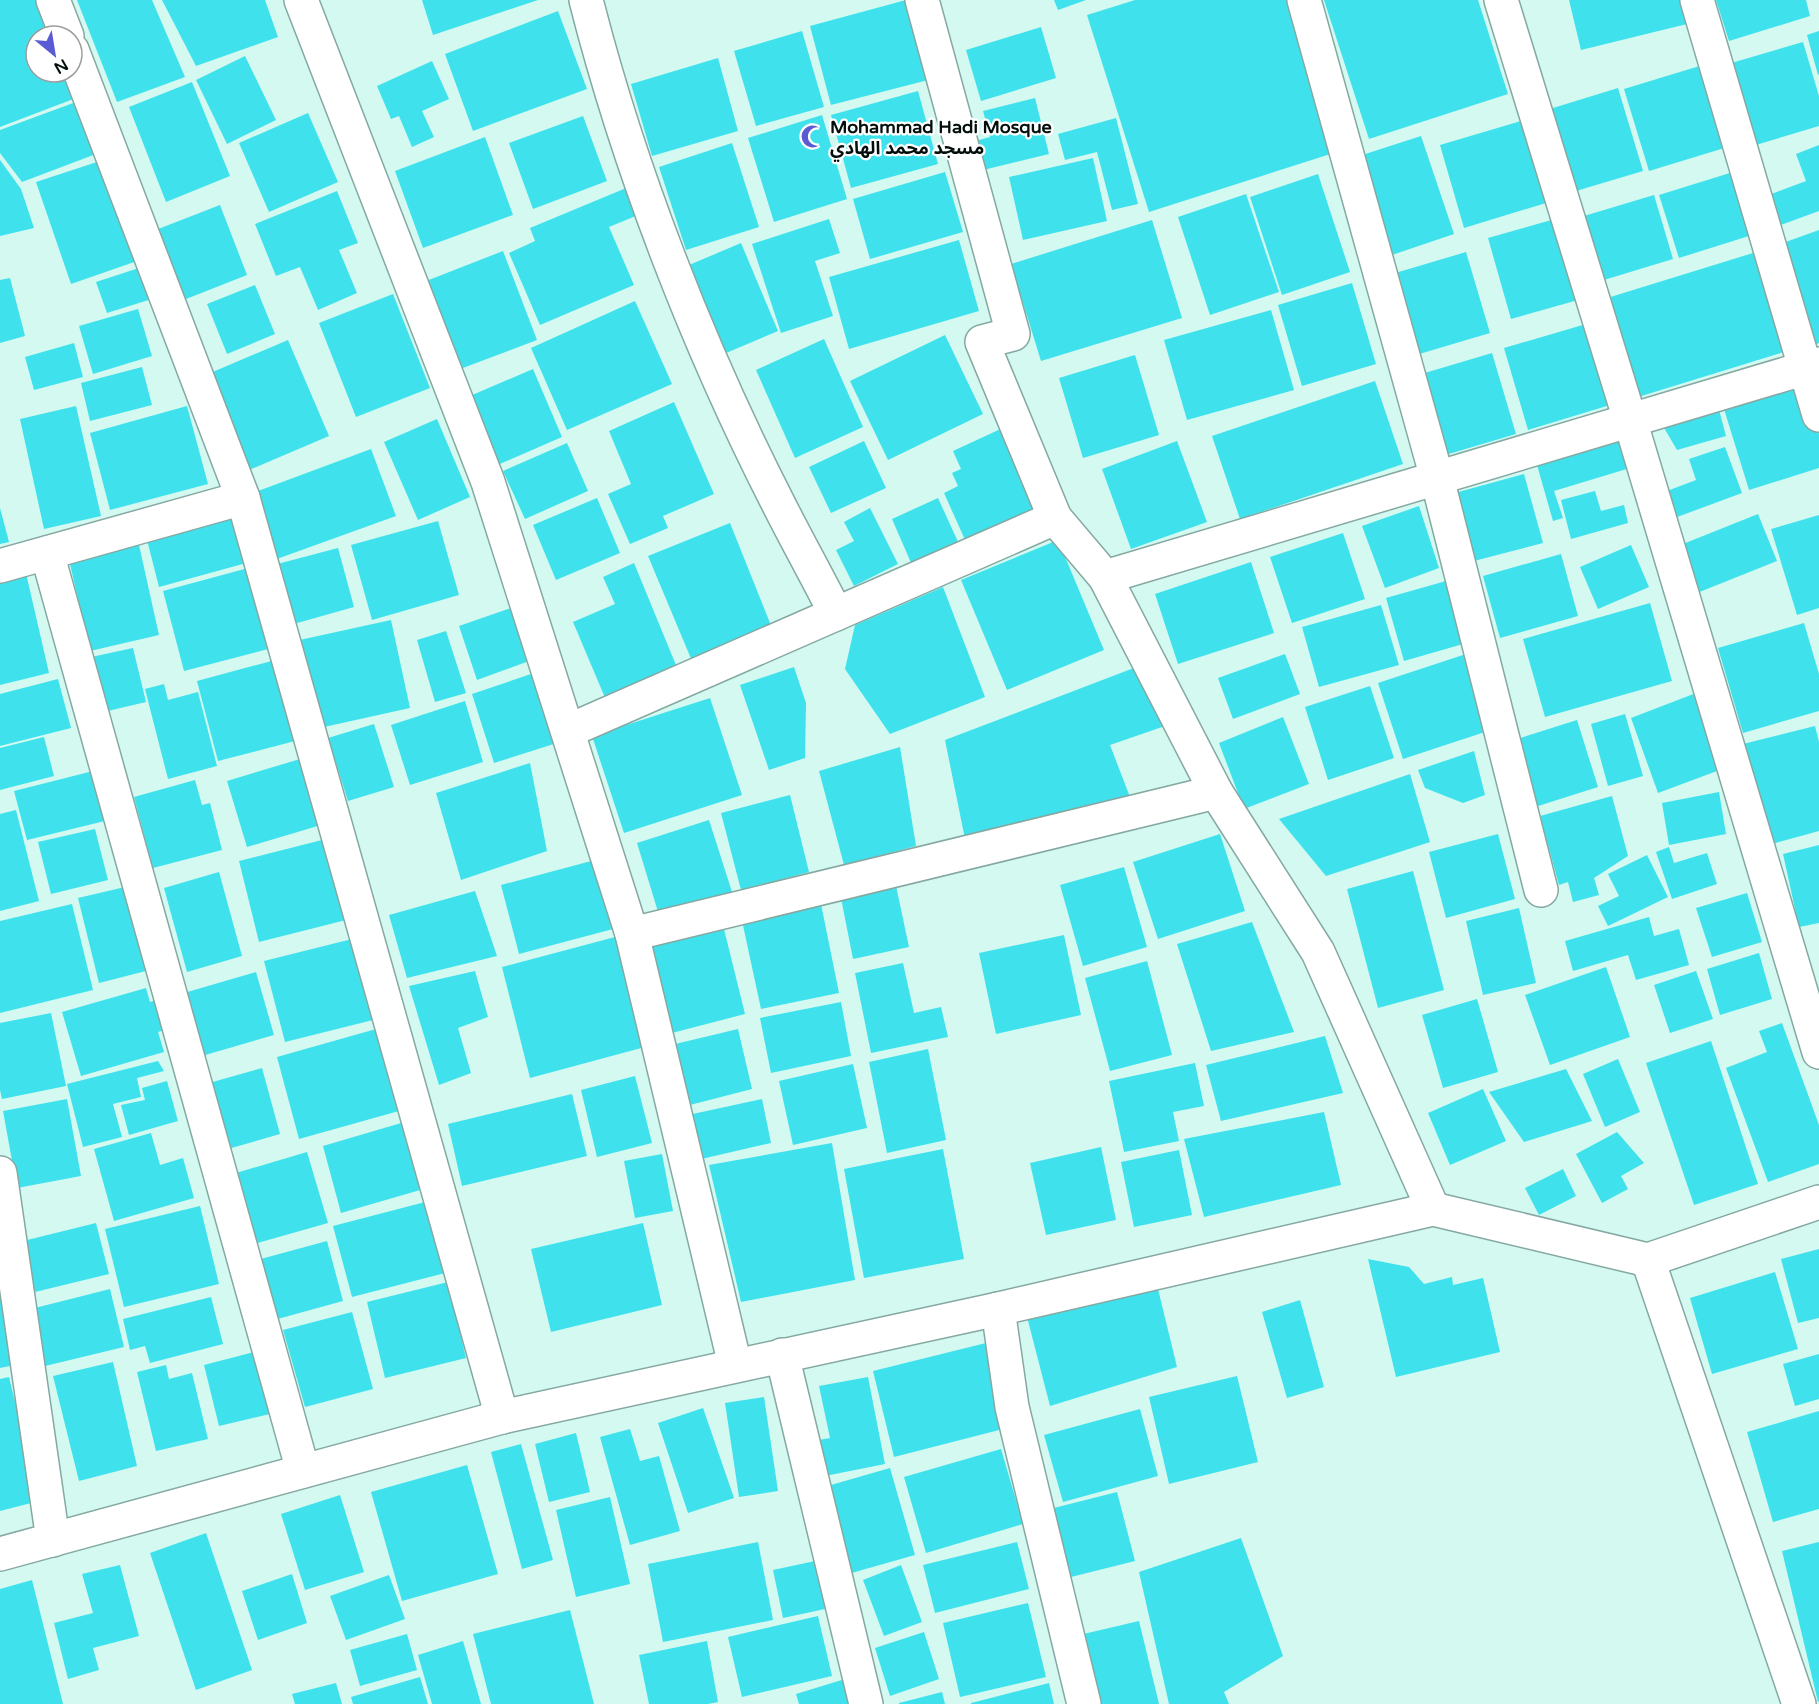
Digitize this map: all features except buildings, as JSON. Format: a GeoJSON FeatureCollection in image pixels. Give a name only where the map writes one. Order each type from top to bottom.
{"type":"FeatureCollection","features":[{"type":"Feature","properties":{"kind":"street"},"geometry":{"type":"LineString","coordinates":[[53,0],[62,24]]}},
{"type":"Feature","properties":{"kind":"street"},"geometry":{"type":"LineString","coordinates":[[301,0],[488,482],[633,934],[735,1365]]}},
{"type":"Feature","properties":{"kind":"street"},"geometry":{"type":"LineString","coordinates":[[586,0],[630,146],[673,267],[722,385],[776,500],[836,614]]}},
{"type":"Feature","properties":{"kind":"street"},"geometry":{"type":"LineString","coordinates":[[922,0],[1013,334],[982,342],[1055,518],[1105,577],[1216,792],[1318,952],[1433,1209]]}},
{"type":"Feature","properties":{"kind":"street"},"geometry":{"type":"LineString","coordinates":[[1304,0],[1437,478],[1541,890]]}},
{"type":"Feature","properties":{"kind":"street"},"geometry":{"type":"LineString","coordinates":[[1501,0],[1630,420],[1819,1052]]}},
{"type":"Feature","properties":{"kind":"street"},"geometry":{"type":"LineString","coordinates":[[1697,0],[1812,366],[1819,415]]}},
{"type":"Feature","properties":{"kind":"street"},"geometry":{"type":"LineString","coordinates":[[84,81],[243,498],[502,1417]]}},
{"type":"Feature","properties":{"kind":"street"},"geometry":{"type":"LineString","coordinates":[[1105,577],[1812,366]]}},
{"type":"Feature","properties":{"kind":"street"},"geometry":{"type":"LineString","coordinates":[[0,566],[243,498]]}},
{"type":"Feature","properties":{"kind":"street"},"geometry":{"type":"LineString","coordinates":[[568,731],[1055,518]]}},
{"type":"Feature","properties":{"kind":"street"},"geometry":{"type":"LineString","coordinates":[[47,553],[303,1471]]}},
{"type":"Feature","properties":{"kind":"street"},"geometry":{"type":"LineString","coordinates":[[633,934],[1216,792]]}},
{"type":"Feature","properties":{"kind":"street"},"geometry":{"type":"LineString","coordinates":[[0,1173],[53,1540]]}},
{"type":"Feature","properties":{"kind":"street"},"geometry":{"type":"LineString","coordinates":[[0,1554],[502,1417],[998,1309],[1433,1209],[1648,1260],[1819,1202]]}},
{"type":"Feature","properties":{"kind":"street"},"geometry":{"type":"LineString","coordinates":[[1648,1260],[1799,1704]]}},
{"type":"Feature","properties":{"kind":"street"},"geometry":{"type":"LineString","coordinates":[[998,1309],[1012,1407],[1084,1704]]}},
{"type":"Feature","properties":{"kind":"street"},"geometry":{"type":"LineString","coordinates":[[782,1355],[866,1704]]}},
{"type":"Feature","properties":{"kind":"place","name":"Mohammad Hadi Mosque مسجد محمد الهادي"},"geometry":{"type":"Point","coordinates":[812,137]}}]}
